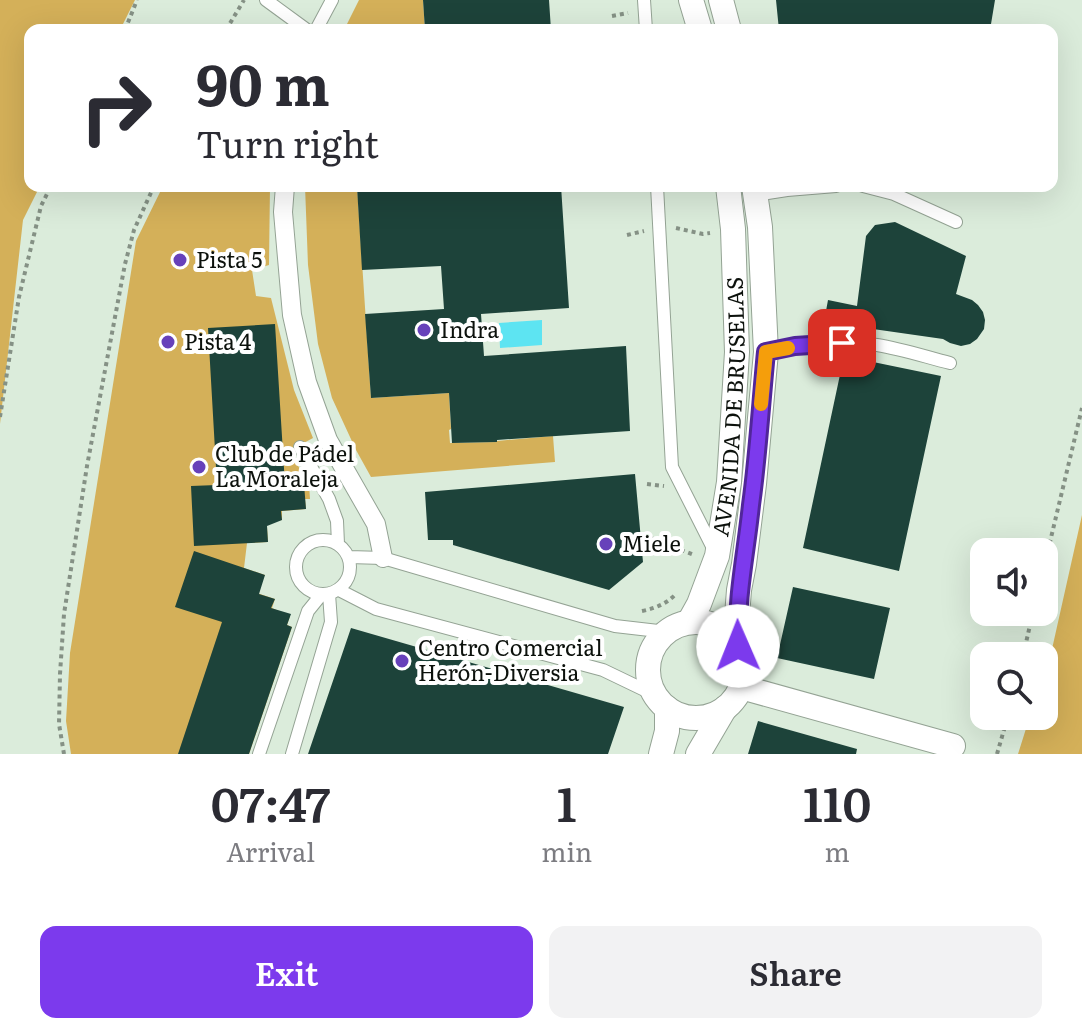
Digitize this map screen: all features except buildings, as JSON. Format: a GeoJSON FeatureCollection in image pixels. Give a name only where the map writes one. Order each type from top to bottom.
{"type":"FeatureCollection","features":[{"type":"Feature","properties":{"kind":"street"},"geometry":{"type":"LineString","coordinates":[[691,0],[698,24]]}},
{"type":"Feature","properties":{"kind":"street"},"geometry":{"type":"LineString","coordinates":[[721,0],[727,24]]}},
{"type":"Feature","properties":{"kind":"street"},"geometry":{"type":"LineString","coordinates":[[285,192],[283,212],[292,315],[307,382],[328,440],[376,524],[383,558]]}},
{"type":"Feature","properties":{"kind":"street","name":"AVENIDA DE BRUSELAS"},"geometry":{"type":"LineString","coordinates":[[678,627],[699,604],[717,556],[729,482],[737,352],[729,192]]}},
{"type":"Feature","properties":{"kind":"street","name":"AVENIDA DE BRUSELAS"},"geometry":{"type":"LineString","coordinates":[[738,646],[739,590],[754,484],[766,352],[760,227],[755,192]]}},
{"type":"Feature","properties":{"kind":"street"},"geometry":{"type":"LineString","coordinates":[[661,754],[667,731],[661,702],[649,679],[649,661],[655,645],[678,627],[708,623],[725,631],[738,646],[744,673],[741,687],[698,754]]}},
{"type":"Feature","properties":{"kind":"street"},"geometry":{"type":"LineString","coordinates":[[741,687],[953,746]]}},
{"type":"Feature","properties":{"kind":"street"},"geometry":{"type":"LineString","coordinates":[[661,702],[681,715],[696,718],[725,708]]}},
{"type":"Feature","properties":{"kind":"lane"},"geometry":{"type":"LineString","coordinates":[[266,0],[299,24]]}},
{"type":"Feature","properties":{"kind":"lane"},"geometry":{"type":"LineString","coordinates":[[319,24],[332,0]]}},
{"type":"Feature","properties":{"kind":"lane"},"geometry":{"type":"LineString","coordinates":[[644,0],[646,24]]}},
{"type":"Feature","properties":{"kind":"lane"},"geometry":{"type":"LineString","coordinates":[[657,192],[672,467],[717,556]]}},
{"type":"Feature","properties":{"kind":"lane"},"geometry":{"type":"LineString","coordinates":[[886,192],[956,222]]}},
{"type":"Feature","properties":{"kind":"lane"},"geometry":{"type":"LineString","coordinates":[[766,352],[795,346],[877,345],[950,363]]}},
{"type":"Feature","properties":{"kind":"lane"},"geometry":{"type":"LineString","coordinates":[[300,447],[329,499],[337,521],[338,544]]}},
{"type":"Feature","properties":{"kind":"lane"},"geometry":{"type":"LineString","coordinates":[[259,754],[308,611],[330,593],[345,584],[349,576],[349,557],[338,544],[329,540],[312,542],[299,554],[296,572],[304,588],[312,593],[330,593],[376,609],[603,670],[661,702]]}},
{"type":"Feature","properties":{"kind":"lane"},"geometry":{"type":"LineString","coordinates":[[349,557],[383,558],[615,626],[678,627]]}},
{"type":"Feature","properties":{"kind":"lane"},"geometry":{"type":"LineString","coordinates":[[292,754],[331,622],[330,593]]}},
{"type":"Feature","properties":{"kind":"path"},"geometry":{"type":"LineString","coordinates":[[127,24],[137,0]]}},
{"type":"Feature","properties":{"kind":"path"},"geometry":{"type":"LineString","coordinates":[[230,24],[244,0]]}},
{"type":"Feature","properties":{"kind":"path"},"geometry":{"type":"LineString","coordinates":[[0,417],[19,297],[41,206],[48,192]]}},
{"type":"Feature","properties":{"kind":"path"},"geometry":{"type":"LineString","coordinates":[[64,754],[59,724],[64,614],[87,466],[125,264],[134,230],[151,192]]}},
{"type":"Feature","properties":{"kind":"path"},"geometry":{"type":"LineString","coordinates":[[1051,538],[1082,408]]}},
{"type":"Feature","properties":{"kind":"path"},"geometry":{"type":"LineString","coordinates":[[647,484],[666,487]]}},
{"type":"Feature","properties":{"kind":"path"},"geometry":{"type":"LineString","coordinates":[[651,538],[694,555],[691,565]]}},
{"type":"Feature","properties":{"kind":"path"},"geometry":{"type":"LineString","coordinates":[[615,626],[621,610],[634,612],[656,608],[681,590]]}},
{"type":"Feature","properties":{"kind":"path"},"geometry":{"type":"LineString","coordinates":[[997,754],[1004,730]]}},
{"type":"Feature","properties":{"kind":"shaded area"},"geometry":{"type":"Polygon","coordinates":[[[0,0],[135,0],[123,24],[24,24],[24,192],[37,192],[23,220],[0,424],[0,0]]]}},
{"type":"Feature","properties":{"kind":"shaded area"},"geometry":{"type":"Polygon","coordinates":[[[359,0],[423,0],[425,24],[347,24],[359,0]]]}},
{"type":"Feature","properties":{"kind":"shaded area","name":"Club de Pádel La Moraleja"},"geometry":{"type":"Polygon","coordinates":[[[160,192],[270,192],[269,265],[252,270],[256,296],[271,298],[294,390],[313,438],[289,451],[309,484],[310,499],[305,499],[306,509],[282,511],[282,520],[261,522],[262,527],[267,527],[268,542],[247,543],[244,568],[265,575],[254,592],[275,599],[272,608],[290,616],[287,625],[292,627],[249,754],[71,754],[66,721],[70,653],[136,241],[160,192]]]}},
{"type":"Feature","properties":{"kind":"shaded area"},"geometry":{"type":"Polygon","coordinates":[[[305,192],[357,192],[371,398],[449,393],[450,443],[553,436],[555,462],[371,477],[332,398],[318,344],[308,265],[305,192]]]}},
{"type":"Feature","properties":{"kind":"shaded area"},"geometry":{"type":"Polygon","coordinates":[[[1082,515],[1082,754],[1018,754],[1026,730],[1058,730],[1058,642],[1054,642],[1082,515]]]}},
{"type":"Feature","properties":{"kind":"water"},"geometry":{"type":"Polygon","coordinates":[[[542,320],[542,345],[500,348],[499,323],[542,320]]]}},
{"type":"Feature","properties":{"kind":"slow traffic"},"geometry":{"type":"LineString","coordinates":[[761,404],[766,352],[788,348]]}},
{"type":"Feature","properties":{"kind":"place","name":"Pista 5"},"geometry":{"type":"Point","coordinates":[180,260]}},
{"type":"Feature","properties":{"kind":"place","name":"Indra"},"geometry":{"type":"Point","coordinates":[424,330]}},
{"type":"Feature","properties":{"kind":"place","name":"Pista 4"},"geometry":{"type":"Point","coordinates":[168,342]}},
{"type":"Feature","properties":{"kind":"place","name":"Club de Pádel La Moraleja"},"geometry":{"type":"Point","coordinates":[199,467]}},
{"type":"Feature","properties":{"kind":"place","name":"Miele"},"geometry":{"type":"Point","coordinates":[606,544]}},
{"type":"Feature","properties":{"kind":"place","name":"Centro Comercial Herón-Diversia"},"geometry":{"type":"Point","coordinates":[402,661]}},
{"type":"Feature","properties":{"kind":"route"},"geometry":{"type":"LineString","coordinates":[[738,646],[739,590],[754,484],[766,352],[795,346],[842,343]]}}]}
